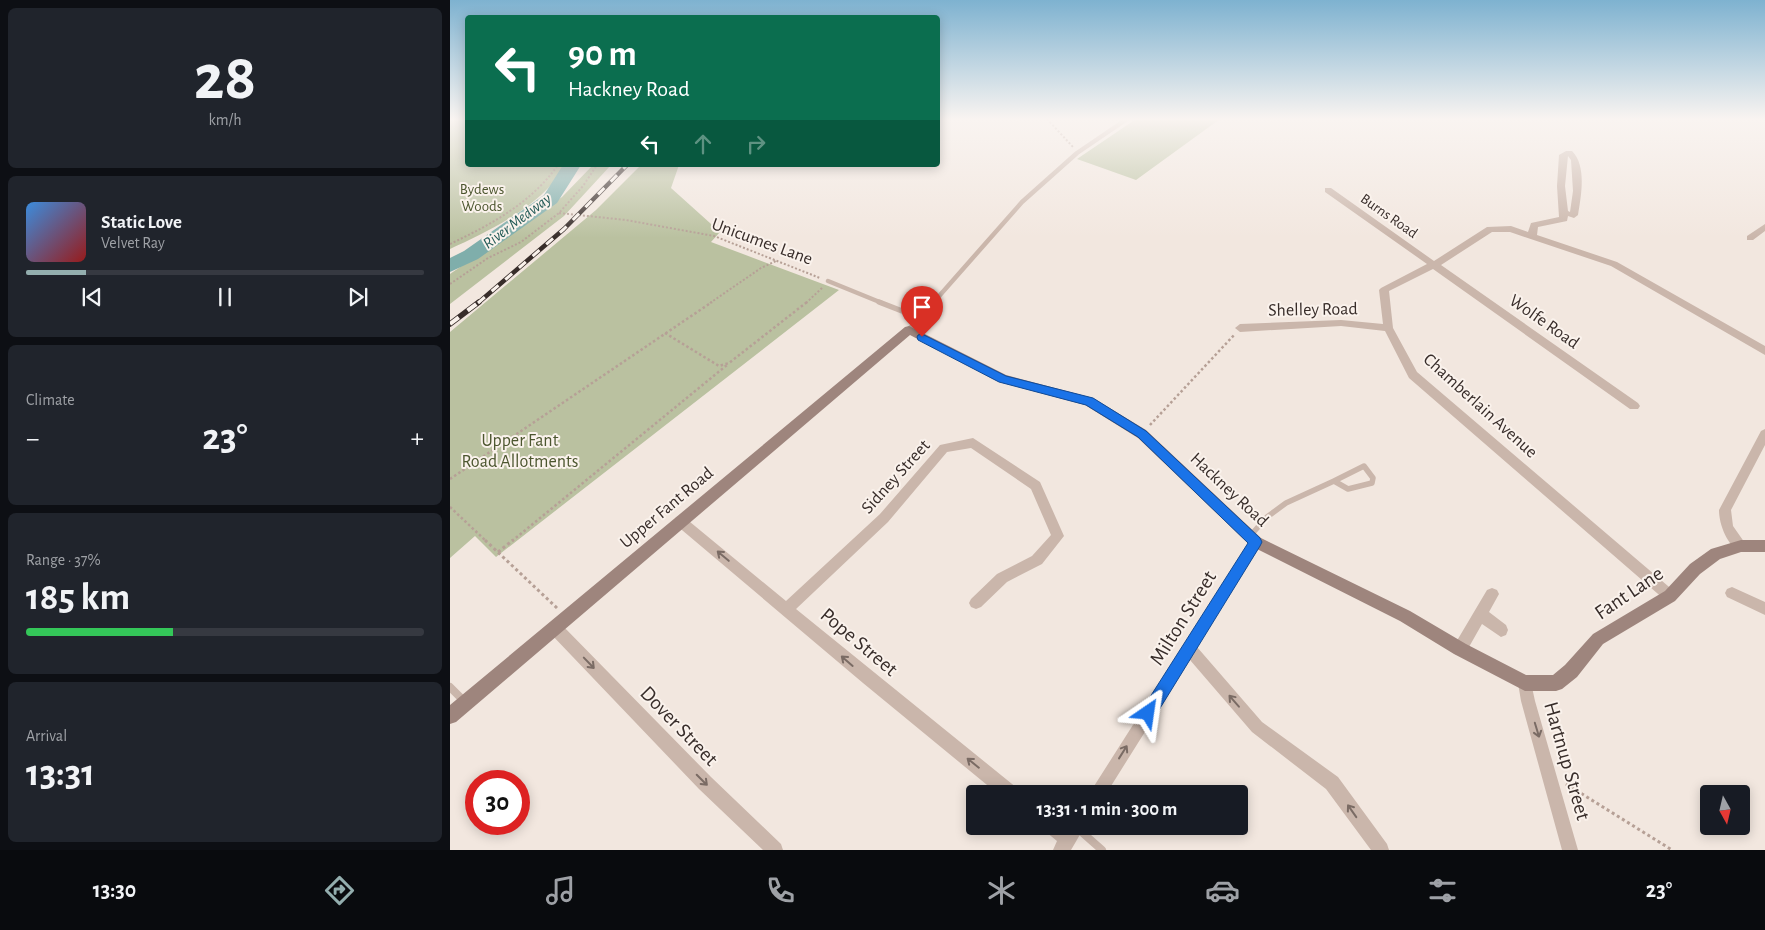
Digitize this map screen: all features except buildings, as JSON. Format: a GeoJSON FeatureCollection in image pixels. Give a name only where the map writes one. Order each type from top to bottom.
{"type":"FeatureCollection","features":[{"type":"Feature","properties":{"kind":"street"},"geometry":{"type":"LineString","coordinates":[[1532,236],[1534,226],[1564,219],[1561,186],[1563,159]]}},
{"type":"Feature","properties":{"kind":"street"},"geometry":{"type":"LineString","coordinates":[[1564,213],[1574,215],[1576,191],[1575,159]]}},
{"type":"Feature","properties":{"kind":"street"},"geometry":{"type":"LineString","coordinates":[[1561,186],[1576,191]]}},
{"type":"Feature","properties":{"kind":"street","name":"Burns Road"},"geometry":{"type":"LineString","coordinates":[[1328,190],[1434,265]]}},
{"type":"Feature","properties":{"kind":"street"},"geometry":{"type":"LineString","coordinates":[[1765,227],[1753,236],[1765,238]]}},
{"type":"Feature","properties":{"kind":"street","name":"Chamberlain Avenue"},"geometry":{"type":"LineString","coordinates":[[1670,596],[1413,374],[1388,328],[1384,290],[1434,265],[1490,229],[1511,229],[1614,264],[1765,351]]}},
{"type":"Feature","properties":{"kind":"street","name":"Wolfe Road"},"geometry":{"type":"LineString","coordinates":[[1434,265],[1634,406]]}},
{"type":"Feature","properties":{"kind":"street","name":"Shelley Road"},"geometry":{"type":"LineString","coordinates":[[1240,328],[1341,323],[1388,328]]}},
{"type":"Feature","properties":{"kind":"street","name":"Hackney Road"},"geometry":{"type":"LineString","coordinates":[[909,330],[1003,379],[1089,401],[1142,434],[1253,539],[1405,616],[1460,649],[1525,683]]}},
{"type":"Feature","properties":{"kind":"street","name":"Upper Fant Road"},"geometry":{"type":"LineString","coordinates":[[450,716],[909,330]]}},
{"type":"Feature","properties":{"kind":"street"},"geometry":{"type":"LineString","coordinates":[[1741,546],[1730,533],[1724,520],[1725,510],[1765,434]]}},
{"type":"Feature","properties":{"kind":"street","name":"Sidney Street"},"geometry":{"type":"LineString","coordinates":[[787,609],[884,518],[944,448],[973,444],[1036,486],[1058,536],[1037,560],[1002,578],[976,603]]}},
{"type":"Feature","properties":{"kind":"street","name":"Pope Street"},"geometry":{"type":"LineString","coordinates":[[680,521],[1000,785]]}},
{"type":"Feature","properties":{"kind":"street","name":"Milton Street"},"geometry":{"type":"LineString","coordinates":[[1103,785],[1189,648],[1253,539]]}},
{"type":"Feature","properties":{"kind":"street","name":"Fant Lane"},"geometry":{"type":"LineString","coordinates":[[1525,683],[1556,683],[1571,671],[1598,640],[1670,596],[1695,569],[1716,554],[1741,546],[1765,546]]}},
{"type":"Feature","properties":{"kind":"street"},"geometry":{"type":"LineString","coordinates":[[1732,592],[1765,609]]}},
{"type":"Feature","properties":{"kind":"street"},"geometry":{"type":"LineString","coordinates":[[1460,649],[1492,594]]}},
{"type":"Feature","properties":{"kind":"street"},"geometry":{"type":"LineString","coordinates":[[1480,614],[1501,630]]}},
{"type":"Feature","properties":{"kind":"street","name":"Dover Street"},"geometry":{"type":"LineString","coordinates":[[555,628],[705,783],[775,850]]}},
{"type":"Feature","properties":{"kind":"street"},"geometry":{"type":"LineString","coordinates":[[1189,648],[1257,727],[1332,783],[1381,850]]}},
{"type":"Feature","properties":{"kind":"street","name":"Hartnup Street"},"geometry":{"type":"LineString","coordinates":[[1525,683],[1528,701],[1570,850]]}},
{"type":"Feature","properties":{"kind":"lane"},"geometry":{"type":"LineString","coordinates":[[909,330],[1022,202],[1070,159]]}},
{"type":"Feature","properties":{"kind":"lane","name":"Unicumes Lane"},"geometry":{"type":"LineString","coordinates":[[828,281],[920,318]]}},
{"type":"Feature","properties":{"kind":"lane"},"geometry":{"type":"LineString","coordinates":[[1253,539],[1262,519],[1275,508],[1364,466],[1373,478],[1372,483],[1348,489],[1334,481]]}},
{"type":"Feature","properties":{"kind":"lane"},"geometry":{"type":"LineString","coordinates":[[450,687],[466,702]]}},
{"type":"Feature","properties":{"kind":"lane"},"geometry":{"type":"LineString","coordinates":[[1071,836],[1102,850]]}},
{"type":"Feature","properties":{"kind":"path"},"geometry":{"type":"LineString","coordinates":[[450,244],[492,224],[539,189],[556,167]]}},
{"type":"Feature","properties":{"kind":"path"},"geometry":{"type":"LineString","coordinates":[[450,284],[488,258],[521,242],[559,213],[583,186],[596,167]]}},
{"type":"Feature","properties":{"kind":"path","name":"Unicumes Lane"},"geometry":{"type":"LineString","coordinates":[[559,213],[626,220],[714,236],[828,281]]}},
{"type":"Feature","properties":{"kind":"path"},"geometry":{"type":"LineString","coordinates":[[450,479],[665,332],[761,268],[776,261]]}},
{"type":"Feature","properties":{"kind":"path"},"geometry":{"type":"LineString","coordinates":[[498,552],[730,363],[792,315],[828,281]]}},
{"type":"Feature","properties":{"kind":"path"},"geometry":{"type":"LineString","coordinates":[[1142,434],[1240,328]]}},
{"type":"Feature","properties":{"kind":"path"},"geometry":{"type":"LineString","coordinates":[[665,332],[719,366],[730,363]]}},
{"type":"Feature","properties":{"kind":"path"},"geometry":{"type":"LineString","coordinates":[[450,507],[567,617]]}},
{"type":"Feature","properties":{"kind":"path"},"geometry":{"type":"LineString","coordinates":[[1550,774],[1672,850]]}},
{"type":"Feature","properties":{"kind":"green space","name":"Bydews Woods"},"geometry":{"type":"Polygon","coordinates":[[[450,159],[465,159],[465,167],[565,167],[556,180],[530,205],[482,234],[450,249],[450,159]]]}},
{"type":"Feature","properties":{"kind":"green space"},"geometry":{"type":"Polygon","coordinates":[[[1077,159],[1165,159],[1136,180],[1077,159]]]}},
{"type":"Feature","properties":{"kind":"green space"},"geometry":{"type":"Polygon","coordinates":[[[591,167],[609,167],[564,216],[450,304],[450,274],[562,197],[591,167]]]}},
{"type":"Feature","properties":{"kind":"green space","name":"Upper Fant Road Allotments"},"geometry":{"type":"Polygon","coordinates":[[[639,167],[678,167],[671,188],[720,232],[711,242],[839,290],[496,557],[475,536],[450,558],[450,332],[596,210],[639,167]]]}},
{"type":"Feature","properties":{"kind":"waterway","name":"River Medway"},"geometry":{"type":"LineString","coordinates":[[450,266],[471,255],[551,199],[571,167]]}},
{"type":"Feature","properties":{"kind":"railway"},"geometry":{"type":"LineString","coordinates":[[478,303],[564,229],[625,167]]}},
{"type":"Feature","properties":{"kind":"railway"},"geometry":{"type":"LineString","coordinates":[[450,324],[479,302]]}},
{"type":"Feature","properties":{"kind":"route"},"geometry":{"type":"LineString","coordinates":[[922,337],[1003,379],[1089,401],[1142,434],[1256,542],[1148,713]]}}]}
